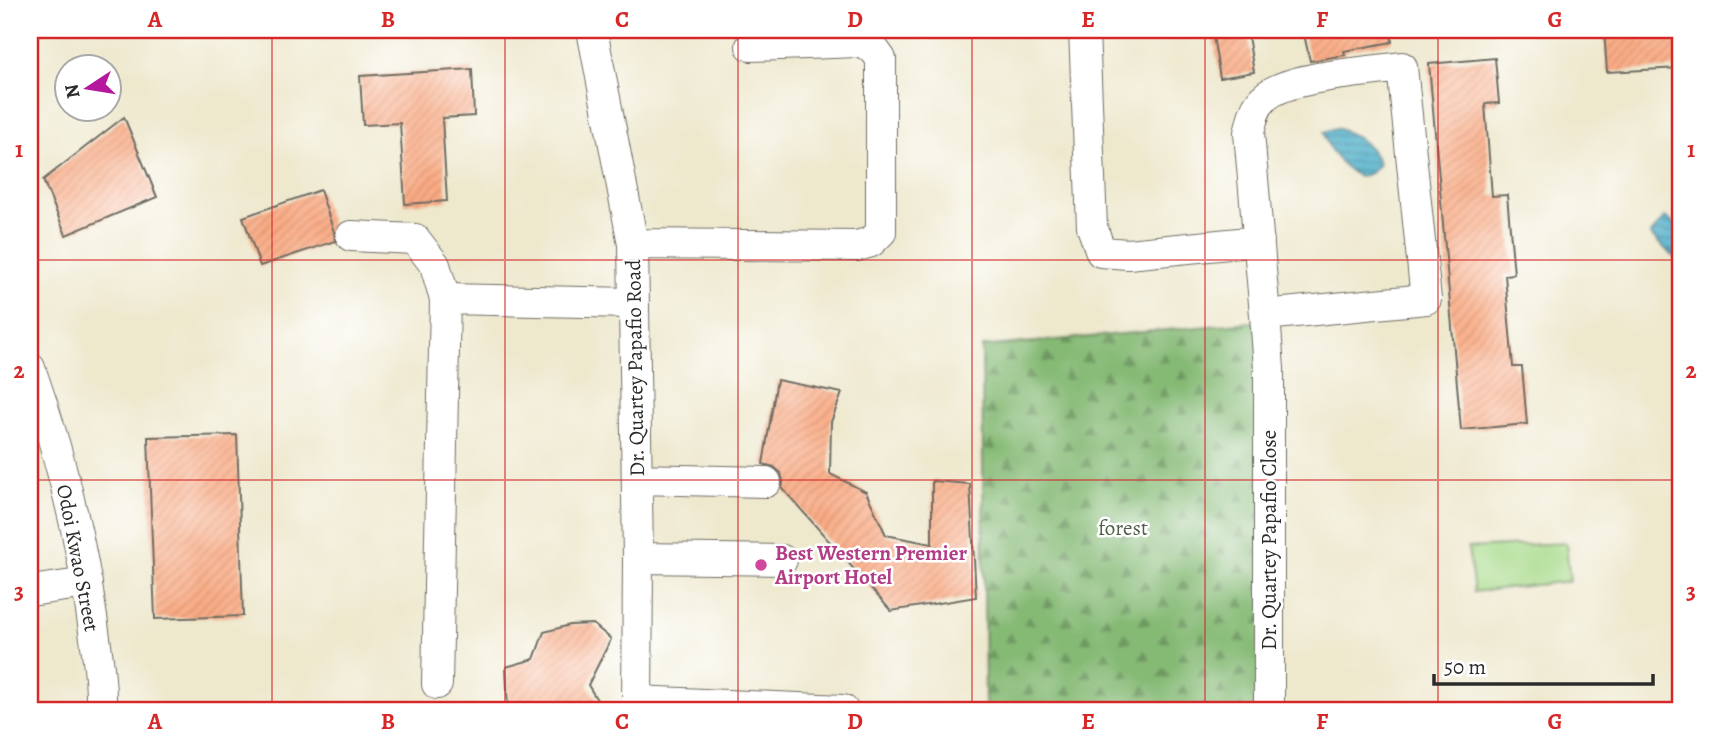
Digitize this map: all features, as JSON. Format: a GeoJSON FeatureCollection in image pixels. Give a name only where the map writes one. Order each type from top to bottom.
{"type":"FeatureCollection","features":[{"type":"Feature","properties":{"kind":"street","name":"Dr. Quartey Papafio Road"},"geometry":{"type":"LineString","coordinates":[[592,30],[633,244],[638,558],[637,706]]}},
{"type":"Feature","properties":{"kind":"street"},"geometry":{"type":"LineString","coordinates":[[1084,30],[1092,227],[1101,252],[1128,254],[1259,240]]}},
{"type":"Feature","properties":{"kind":"street"},"geometry":{"type":"LineString","coordinates":[[633,244],[857,246],[871,242],[881,232],[881,59],[873,48],[858,42],[751,46]]}},
{"type":"Feature","properties":{"kind":"street","name":"Dr. Quartey Papafio Close"},"geometry":{"type":"LineString","coordinates":[[1265,315],[1426,299],[1402,67],[1292,83],[1265,97],[1256,110],[1249,133],[1269,369],[1269,710]]}},
{"type":"Feature","properties":{"kind":"street"},"geometry":{"type":"LineString","coordinates":[[351,236],[415,239],[435,265],[446,299],[437,684]]}},
{"type":"Feature","properties":{"kind":"street"},"geometry":{"type":"LineString","coordinates":[[446,299],[633,303]]}},
{"type":"Feature","properties":{"kind":"street","name":"Odoi Kwao Street"},"geometry":{"type":"LineString","coordinates":[[30,368],[58,460],[87,583],[102,688],[100,710]]}},
{"type":"Feature","properties":{"kind":"street"},"geometry":{"type":"LineString","coordinates":[[637,479],[766,482]]}},
{"type":"Feature","properties":{"kind":"street"},"geometry":{"type":"LineString","coordinates":[[638,558],[782,560]]}},
{"type":"Feature","properties":{"kind":"street"},"geometry":{"type":"LineString","coordinates":[[30,591],[87,583]]}},
{"type":"Feature","properties":{"kind":"street"},"geometry":{"type":"LineString","coordinates":[[637,706],[843,710]]}},
{"type":"Feature","properties":{"kind":"green space","name":"forest"},"geometry":{"type":"Polygon","coordinates":[[[1262,321],[1264,710],[985,709],[982,347],[1262,321]]]}},
{"type":"Feature","properties":{"kind":"green space"},"geometry":{"type":"Polygon","coordinates":[[[1566,543],[1570,581],[1474,592],[1468,548],[1566,543]]]}},
{"type":"Feature","properties":{"kind":"water"},"geometry":{"type":"Polygon","coordinates":[[[1336,128],[1350,133],[1372,151],[1379,164],[1371,173],[1359,177],[1337,158],[1324,132],[1336,128]]]}},
{"type":"Feature","properties":{"kind":"water"},"geometry":{"type":"Polygon","coordinates":[[[1665,217],[1680,228],[1680,262],[1650,235],[1665,217]]]}},
{"type":"Feature","properties":{"kind":"building"},"geometry":{"type":"Polygon","coordinates":[[[1212,30],[1247,30],[1254,72],[1220,78],[1212,30]]]}},
{"type":"Feature","properties":{"kind":"building"},"geometry":{"type":"Polygon","coordinates":[[[1303,30],[1391,30],[1392,42],[1310,61],[1303,30]]]}},
{"type":"Feature","properties":{"kind":"building"},"geometry":{"type":"Polygon","coordinates":[[[1604,30],[1680,30],[1680,68],[1607,72],[1604,30]]]}},
{"type":"Feature","properties":{"kind":"building"},"geometry":{"type":"Polygon","coordinates":[[[1495,58],[1499,103],[1485,104],[1492,196],[1507,195],[1514,274],[1505,275],[1513,367],[1522,367],[1527,424],[1461,430],[1429,64],[1495,58]]]}},
{"type":"Feature","properties":{"kind":"building"},"geometry":{"type":"Polygon","coordinates":[[[472,69],[474,116],[442,118],[447,201],[405,204],[400,123],[363,125],[360,76],[472,69]]]}},
{"type":"Feature","properties":{"kind":"building"},"geometry":{"type":"Polygon","coordinates":[[[124,117],[157,197],[66,235],[43,180],[118,122],[122,122],[124,117]]]}},
{"type":"Feature","properties":{"kind":"building"},"geometry":{"type":"Polygon","coordinates":[[[320,190],[335,241],[260,266],[243,217],[320,190]]]}},
{"type":"Feature","properties":{"kind":"building"},"geometry":{"type":"Polygon","coordinates":[[[777,380],[842,393],[831,422],[830,474],[866,492],[886,535],[932,544],[932,481],[970,484],[976,597],[891,611],[782,488],[781,473],[774,467],[763,464],[777,380]]]}},
{"type":"Feature","properties":{"kind":"building"},"geometry":{"type":"Polygon","coordinates":[[[237,435],[243,616],[155,619],[148,437],[237,435]]]}},
{"type":"Feature","properties":{"kind":"building"},"geometry":{"type":"Polygon","coordinates":[[[593,624],[611,639],[588,685],[603,710],[508,710],[506,667],[534,659],[544,632],[570,625],[593,624]]]}},
{"type":"Feature","properties":{"kind":"place","name":"Best Western Premier Airport Hotel"},"geometry":{"type":"Point","coordinates":[761,565]}}]}
